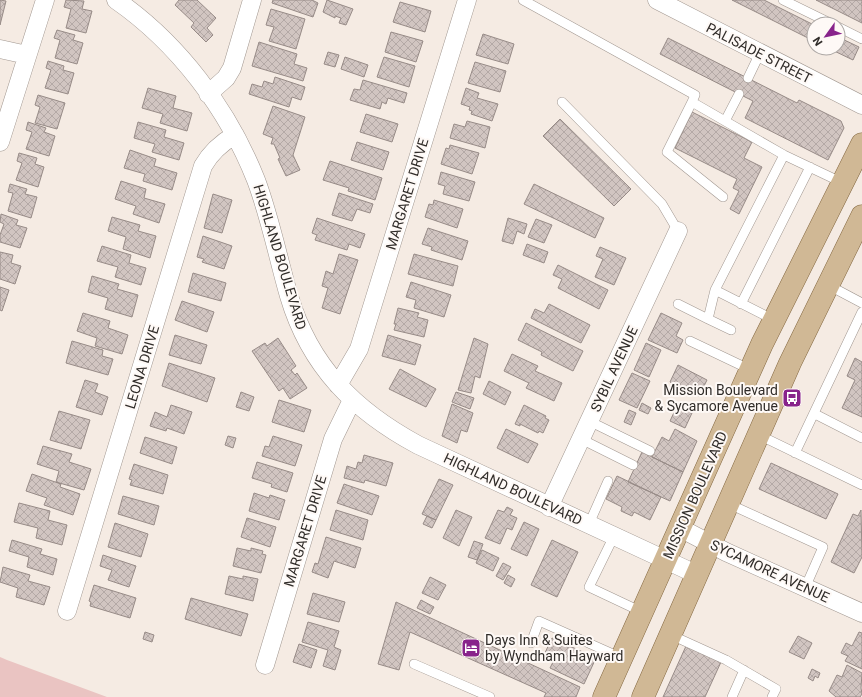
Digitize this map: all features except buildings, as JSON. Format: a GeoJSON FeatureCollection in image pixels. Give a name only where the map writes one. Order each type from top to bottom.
{"type":"FeatureCollection","features":[{"type":"Feature","properties":{"kind":"main road","name":"MISSION BOULEVARD"},"geometry":{"type":"LineString","coordinates":[[604,697],[750,370],[862,144]]}},
{"type":"Feature","properties":{"kind":"main road"},"geometry":{"type":"LineString","coordinates":[[643,697],[790,363],[861,219]]}},
{"type":"Feature","properties":{"kind":"street"},"geometry":{"type":"LineString","coordinates":[[0,142],[45,0]]}},
{"type":"Feature","properties":{"kind":"street","name":"HIGHLAND BOULEVARD"},"geometry":{"type":"LineString","coordinates":[[116,0],[145,22],[175,52],[208,94],[235,136],[256,181],[289,296],[300,326],[313,350],[338,385],[352,400],[390,430],[418,445],[698,575]]}},
{"type":"Feature","properties":{"kind":"street"},"geometry":{"type":"LineString","coordinates":[[208,94],[226,78],[232,68],[252,0]]}},
{"type":"Feature","properties":{"kind":"street","name":"MARGARET DRIVE"},"geometry":{"type":"LineString","coordinates":[[338,385],[359,348],[467,0]]}},
{"type":"Feature","properties":{"kind":"street","name":"PALISADE STREET"},"geometry":{"type":"LineString","coordinates":[[657,0],[862,105]]}},
{"type":"Feature","properties":{"kind":"street"},"geometry":{"type":"LineString","coordinates":[[0,49],[27,55]]}},
{"type":"Feature","properties":{"kind":"street","name":"LEONA DRIVE"},"geometry":{"type":"LineString","coordinates":[[68,611],[203,166],[219,146],[235,136]]}},
{"type":"Feature","properties":{"kind":"street","name":"SYBIL AVENUE"},"geometry":{"type":"LineString","coordinates":[[549,507],[678,231]]}},
{"type":"Feature","properties":{"kind":"street","name":"MARGARET DRIVE"},"geometry":{"type":"LineString","coordinates":[[264,665],[333,439],[352,400]]}},
{"type":"Feature","properties":{"kind":"street","name":"SYCAMORE AVENUE"},"geometry":{"type":"LineString","coordinates":[[680,528],[805,588],[862,613]]}},
{"type":"Feature","properties":{"kind":"lane"},"geometry":{"type":"LineString","coordinates":[[522,0],[695,95],[667,152],[723,197]]}},
{"type":"Feature","properties":{"kind":"lane"},"geometry":{"type":"LineString","coordinates":[[783,0],[816,16]]}},
{"type":"Feature","properties":{"kind":"lane"},"geometry":{"type":"LineString","coordinates":[[846,31],[862,39]]}},
{"type":"Feature","properties":{"kind":"lane"},"geometry":{"type":"LineString","coordinates":[[748,78],[760,53]]}},
{"type":"Feature","properties":{"kind":"lane"},"geometry":{"type":"LineString","coordinates":[[725,121],[739,94]]}},
{"type":"Feature","properties":{"kind":"lane"},"geometry":{"type":"LineString","coordinates":[[562,102],[662,204],[678,231]]}},
{"type":"Feature","properties":{"kind":"lane"},"geometry":{"type":"LineString","coordinates":[[692,102],[784,155],[843,183]]}},
{"type":"Feature","properties":{"kind":"lane"},"geometry":{"type":"LineString","coordinates":[[708,319],[715,290],[784,155]]}},
{"type":"Feature","properties":{"kind":"lane"},"geometry":{"type":"LineString","coordinates":[[741,304],[810,167]]}},
{"type":"Feature","properties":{"kind":"lane"},"geometry":{"type":"LineString","coordinates":[[828,285],[862,303]]}},
{"type":"Feature","properties":{"kind":"lane"},"geometry":{"type":"LineString","coordinates":[[715,290],[774,320]]}},
{"type":"Feature","properties":{"kind":"lane"},"geometry":{"type":"LineString","coordinates":[[678,304],[730,330]]}},
{"type":"Feature","properties":{"kind":"lane"},"geometry":{"type":"LineString","coordinates":[[795,453],[815,414],[862,312]]}},
{"type":"Feature","properties":{"kind":"lane"},"geometry":{"type":"LineString","coordinates":[[690,341],[750,370]]}},
{"type":"Feature","properties":{"kind":"lane"},"geometry":{"type":"LineString","coordinates":[[815,414],[862,438]]}},
{"type":"Feature","properties":{"kind":"lane"},"geometry":{"type":"LineString","coordinates":[[589,421],[650,451]]}},
{"type":"Feature","properties":{"kind":"lane"},"geometry":{"type":"LineString","coordinates":[[759,435],[862,485]]}},
{"type":"Feature","properties":{"kind":"lane"},"geometry":{"type":"LineString","coordinates":[[581,439],[633,465]]}},
{"type":"Feature","properties":{"kind":"lane"},"geometry":{"type":"LineString","coordinates":[[589,524],[608,481]]}},
{"type":"Feature","properties":{"kind":"lane"},"geometry":{"type":"LineString","coordinates":[[729,504],[823,547],[805,588]]}},
{"type":"Feature","properties":{"kind":"lane"},"geometry":{"type":"LineString","coordinates":[[614,536],[589,587],[642,612]]}},
{"type":"Feature","properties":{"kind":"lane"},"geometry":{"type":"LineString","coordinates":[[531,643],[539,621],[622,658]]}},
{"type":"Feature","properties":{"kind":"lane"},"geometry":{"type":"LineString","coordinates":[[671,635],[726,660],[776,689],[772,697]]}},
{"type":"Feature","properties":{"kind":"lane"},"geometry":{"type":"LineString","coordinates":[[414,664],[490,697]]}},
{"type":"Feature","properties":{"kind":"lane"},"geometry":{"type":"LineString","coordinates":[[732,697],[744,670]]}},
{"type":"Feature","properties":{"kind":"shaded area"},"geometry":{"type":"Polygon","coordinates":[[[0,657],[7,660],[107,697],[0,697],[0,657]]]}},
{"type":"Feature","properties":{"kind":"place","name":"Mission Boulevard & Sycamore Avenue"},"geometry":{"type":"Point","coordinates":[792,398]}},
{"type":"Feature","properties":{"kind":"place","name":"Days Inn & Suites by Wyndham Hayward"},"geometry":{"type":"Point","coordinates":[471,648]}}]}
